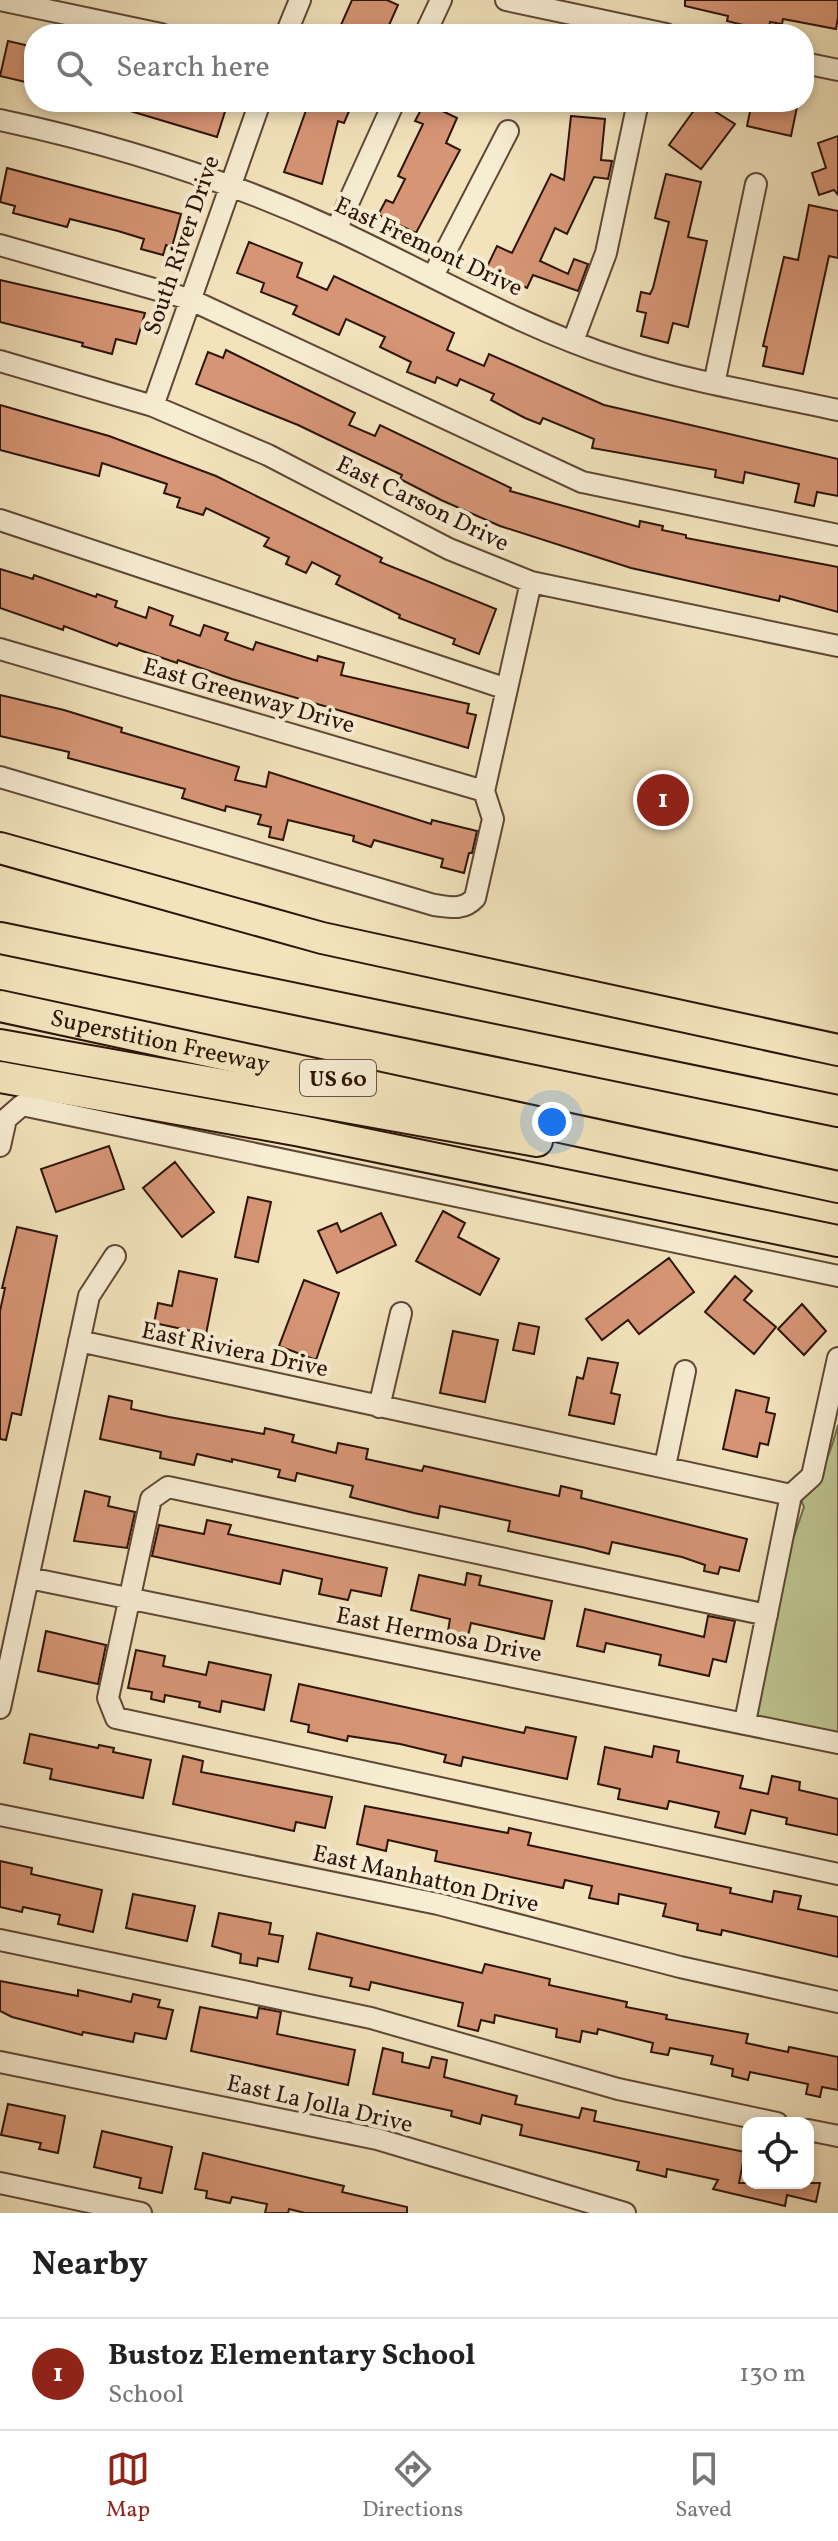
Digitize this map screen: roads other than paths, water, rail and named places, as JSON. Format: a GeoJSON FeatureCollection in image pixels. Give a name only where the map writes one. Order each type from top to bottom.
{"type":"FeatureCollection","features":[{"type":"Feature","properties":{"kind":"highway"},"geometry":{"type":"LineString","coordinates":[[0,848],[322,938],[838,1050]]}},
{"type":"Feature","properties":{"kind":"highway"},"geometry":{"type":"LineString","coordinates":[[0,918],[349,1012]]}},
{"type":"Feature","properties":{"kind":"highway"},"geometry":{"type":"LineString","coordinates":[[0,938],[838,1111]]}},
{"type":"Feature","properties":{"kind":"highway","name":"Superstition Freeway"},"geometry":{"type":"LineString","coordinates":[[0,1006],[838,1187]]}},
{"type":"Feature","properties":{"kind":"highway"},"geometry":{"type":"LineString","coordinates":[[0,1045],[530,1140],[676,1152]]}},
{"type":"Feature","properties":{"kind":"highway"},"geometry":{"type":"LineString","coordinates":[[0,1077],[301,1131],[838,1241]]}},
{"type":"Feature","properties":{"kind":"street"},"geometry":{"type":"LineString","coordinates":[[0,0],[114,24]]}},
{"type":"Feature","properties":{"kind":"street"},"geometry":{"type":"LineString","coordinates":[[290,24],[300,0]]}},
{"type":"Feature","properties":{"kind":"street"},"geometry":{"type":"LineString","coordinates":[[430,24],[441,0]]}},
{"type":"Feature","properties":{"kind":"street"},"geometry":{"type":"LineString","coordinates":[[506,0],[617,24]]}},
{"type":"Feature","properties":{"kind":"street"},"geometry":{"type":"LineString","coordinates":[[814,65],[838,70]]}},
{"type":"Feature","properties":{"kind":"street","name":"South River Drive"},"geometry":{"type":"LineString","coordinates":[[153,406],[228,184],[256,112]]}},
{"type":"Feature","properties":{"kind":"street"},"geometry":{"type":"LineString","coordinates":[[336,230],[389,112]]}},
{"type":"Feature","properties":{"kind":"street"},"geometry":{"type":"LineString","coordinates":[[573,341],[606,253],[636,112]]}},
{"type":"Feature","properties":{"kind":"street","name":"East Fremont Drive"},"geometry":{"type":"LineString","coordinates":[[0,120],[60,133],[228,184],[619,359],[714,384],[838,410]]}},
{"type":"Feature","properties":{"kind":"street"},"geometry":{"type":"LineString","coordinates":[[433,276],[508,131]]}},
{"type":"Feature","properties":{"kind":"street"},"geometry":{"type":"LineString","coordinates":[[714,384],[756,184]]}},
{"type":"Feature","properties":{"kind":"street"},"geometry":{"type":"LineString","coordinates":[[0,245],[189,299],[582,482],[838,535]]}},
{"type":"Feature","properties":{"kind":"street","name":"East Carson Drive"},"geometry":{"type":"LineString","coordinates":[[0,361],[153,406],[268,455],[449,549],[531,582],[838,646]]}},
{"type":"Feature","properties":{"kind":"street"},"geometry":{"type":"LineString","coordinates":[[0,520],[507,689]]}},
{"type":"Feature","properties":{"kind":"street"},"geometry":{"type":"LineString","coordinates":[[0,777],[434,905],[468,906],[475,898],[493,819],[484,791],[531,582]]}},
{"type":"Feature","properties":{"kind":"street","name":"East Greenway Drive"},"geometry":{"type":"LineString","coordinates":[[0,649],[484,791]]}},
{"type":"Feature","properties":{"kind":"street"},"geometry":{"type":"LineString","coordinates":[[0,1146],[6,1119],[22,1105],[838,1276]]}},
{"type":"Feature","properties":{"kind":"street"},"geometry":{"type":"LineString","coordinates":[[0,1708],[89,1296],[115,1256]]}},
{"type":"Feature","properties":{"kind":"street"},"geometry":{"type":"LineString","coordinates":[[379,1407],[401,1313]]}},
{"type":"Feature","properties":{"kind":"street","name":"East Riviera Drive"},"geometry":{"type":"LineString","coordinates":[[79,1341],[791,1495]]}},
{"type":"Feature","properties":{"kind":"street"},"geometry":{"type":"LineString","coordinates":[[745,1722],[791,1495],[812,1476],[838,1358]]}},
{"type":"Feature","properties":{"kind":"street"},"geometry":{"type":"LineString","coordinates":[[665,1466],[685,1371]]}},
{"type":"Feature","properties":{"kind":"street"},"geometry":{"type":"LineString","coordinates":[[767,1615],[168,1487],[151,1499],[108,1698],[116,1718],[838,1874]]}},
{"type":"Feature","properties":{"kind":"street","name":"East Hermosa Drive"},"geometry":{"type":"LineString","coordinates":[[29,1578],[838,1743]]}},
{"type":"Feature","properties":{"kind":"street","name":"East Manhatton Drive"},"geometry":{"type":"LineString","coordinates":[[0,1815],[438,1904],[680,1967],[838,2002]]}},
{"type":"Feature","properties":{"kind":"street"},"geometry":{"type":"LineString","coordinates":[[0,1940],[371,2018],[618,2089],[749,2117]]}},
{"type":"Feature","properties":{"kind":"street","name":"East La Jolla Drive"},"geometry":{"type":"LineString","coordinates":[[0,2062],[377,2139],[625,2213]]}},
{"type":"Feature","properties":{"kind":"street"},"geometry":{"type":"LineString","coordinates":[[814,2131],[838,2136]]}},
{"type":"Feature","properties":{"kind":"street"},"geometry":{"type":"LineString","coordinates":[[0,2183],[141,2213]]}},
{"type":"Feature","properties":{"kind":"place","name":"Bustoz Elementary School"},"geometry":{"type":"Point","coordinates":[663,800]}}]}
